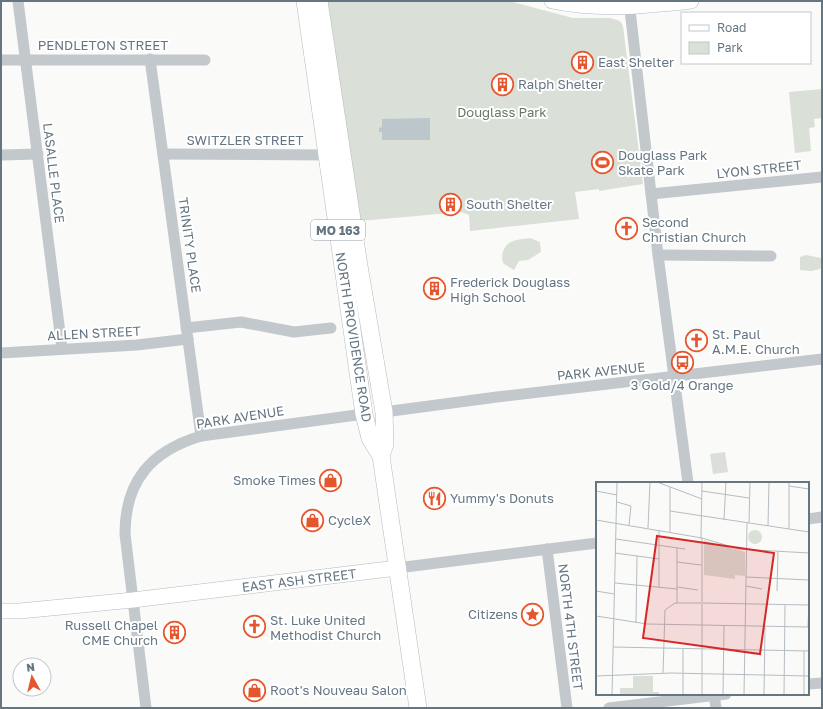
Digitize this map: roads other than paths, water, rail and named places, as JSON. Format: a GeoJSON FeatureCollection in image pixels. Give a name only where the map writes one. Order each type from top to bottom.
{"type":"FeatureCollection","features":[{"type":"Feature","properties":{"kind":"main road","name":"NORTH PROVIDENCE ROAD"},"geometry":{"type":"LineString","coordinates":[[305,1],[364,414],[370,438],[383,450]]}},
{"type":"Feature","properties":{"kind":"main road","name":"NORTH PROVIDENCE ROAD"},"geometry":{"type":"LineString","coordinates":[[318,1],[359,266],[384,412],[383,450],[397,568],[418,708]]}},
{"type":"Feature","properties":{"kind":"main road"},"geometry":{"type":"LineString","coordinates":[[357,364],[369,398],[376,410],[384,412]]}},
{"type":"Feature","properties":{"kind":"street","name":"LASALLE PLACE"},"geometry":{"type":"LineString","coordinates":[[18,1],[62,349]]}},
{"type":"Feature","properties":{"kind":"street"},"geometry":{"type":"LineString","coordinates":[[552,1],[578,7],[691,1]]}},
{"type":"Feature","properties":{"kind":"street"},"geometry":{"type":"LineString","coordinates":[[629,4],[658,256],[688,482]]}},
{"type":"Feature","properties":{"kind":"street","name":"TRINITY PLACE"},"geometry":{"type":"LineString","coordinates":[[150,59],[201,436]]}},
{"type":"Feature","properties":{"kind":"street","name":"PENDLETON STREET"},"geometry":{"type":"LineString","coordinates":[[1,60],[205,60]]}},
{"type":"Feature","properties":{"kind":"street"},"geometry":{"type":"LineString","coordinates":[[1,154],[38,154]]}},
{"type":"Feature","properties":{"kind":"street","name":"SWITZLER STREET"},"geometry":{"type":"LineString","coordinates":[[163,154],[328,155]]}},
{"type":"Feature","properties":{"kind":"street","name":"LYON STREET"},"geometry":{"type":"LineString","coordinates":[[651,194],[822,177]]}},
{"type":"Feature","properties":{"kind":"street"},"geometry":{"type":"LineString","coordinates":[[658,256],[771,256]]}},
{"type":"Feature","properties":{"kind":"street","name":"ALLEN STREET"},"geometry":{"type":"LineString","coordinates":[[1,353],[137,345],[240,322],[294,332],[331,328]]}},
{"type":"Feature","properties":{"kind":"street","name":"PARK AVENUE"},"geometry":{"type":"LineString","coordinates":[[384,412],[497,397],[822,359]]}},
{"type":"Feature","properties":{"kind":"street","name":"PARK AVENUE"},"geometry":{"type":"LineString","coordinates":[[146,708],[125,534],[125,517],[129,498],[136,482],[153,460],[171,449],[201,436],[364,414]]}},
{"type":"Feature","properties":{"kind":"street"},"geometry":{"type":"LineString","coordinates":[[809,518],[822,517]]}},
{"type":"Feature","properties":{"kind":"street","name":"EAST ASH STREET"},"geometry":{"type":"LineString","coordinates":[[1,611],[20,611],[133,600],[596,543]]}},
{"type":"Feature","properties":{"kind":"street","name":"NORTH 4TH STREET"},"geometry":{"type":"LineString","coordinates":[[547,549],[567,708]]}},
{"type":"Feature","properties":{"kind":"street"},"geometry":{"type":"LineString","coordinates":[[809,684],[822,682]]}},
{"type":"Feature","properties":{"kind":"street"},"geometry":{"type":"LineString","coordinates":[[609,708],[710,695]]}},
{"type":"Feature","properties":{"kind":"street"},"geometry":{"type":"LineString","coordinates":[[716,708],[718,695]]}},
{"type":"Feature","properties":{"kind":"place","name":"East Shelter"},"geometry":{"type":"Point","coordinates":[583,62]}},
{"type":"Feature","properties":{"kind":"place","name":"Ralph Shelter"},"geometry":{"type":"Point","coordinates":[503,84]}},
{"type":"Feature","properties":{"kind":"place","name":"Douglass Park Skate Park"},"geometry":{"type":"Point","coordinates":[602,162]}},
{"type":"Feature","properties":{"kind":"place","name":"South Shelter"},"geometry":{"type":"Point","coordinates":[451,204]}},
{"type":"Feature","properties":{"kind":"place","name":"Second Christian Church"},"geometry":{"type":"Point","coordinates":[627,229]}},
{"type":"Feature","properties":{"kind":"place","name":"Frederick Douglass High School"},"geometry":{"type":"Point","coordinates":[435,289]}},
{"type":"Feature","properties":{"kind":"place","name":"St. Paul A.M.E. Church"},"geometry":{"type":"Point","coordinates":[696,341]}},
{"type":"Feature","properties":{"kind":"place","name":"3 Gold/4 Orange"},"geometry":{"type":"Point","coordinates":[682,363]}},
{"type":"Feature","properties":{"kind":"place","name":"Smoke Times"},"geometry":{"type":"Point","coordinates":[331,480]}},
{"type":"Feature","properties":{"kind":"place","name":"Yummy's Donuts"},"geometry":{"type":"Point","coordinates":[434,498]}},
{"type":"Feature","properties":{"kind":"place","name":"CycleX"},"geometry":{"type":"Point","coordinates":[313,520]}},
{"type":"Feature","properties":{"kind":"place","name":"Citizens"},"geometry":{"type":"Point","coordinates":[533,614]}},
{"type":"Feature","properties":{"kind":"place","name":"St. Luke United Methodist Church"},"geometry":{"type":"Point","coordinates":[254,627]}},
{"type":"Feature","properties":{"kind":"place","name":"Russell Chapel CME Church"},"geometry":{"type":"Point","coordinates":[174,632]}},
{"type":"Feature","properties":{"kind":"place","name":"Root's Nouveau Salon"},"geometry":{"type":"Point","coordinates":[254,690]}},
{"type":"Feature","properties":{"kind":"park label","name":"Douglass Park"},"geometry":{"type":"Point","coordinates":[502,112]}}]}
